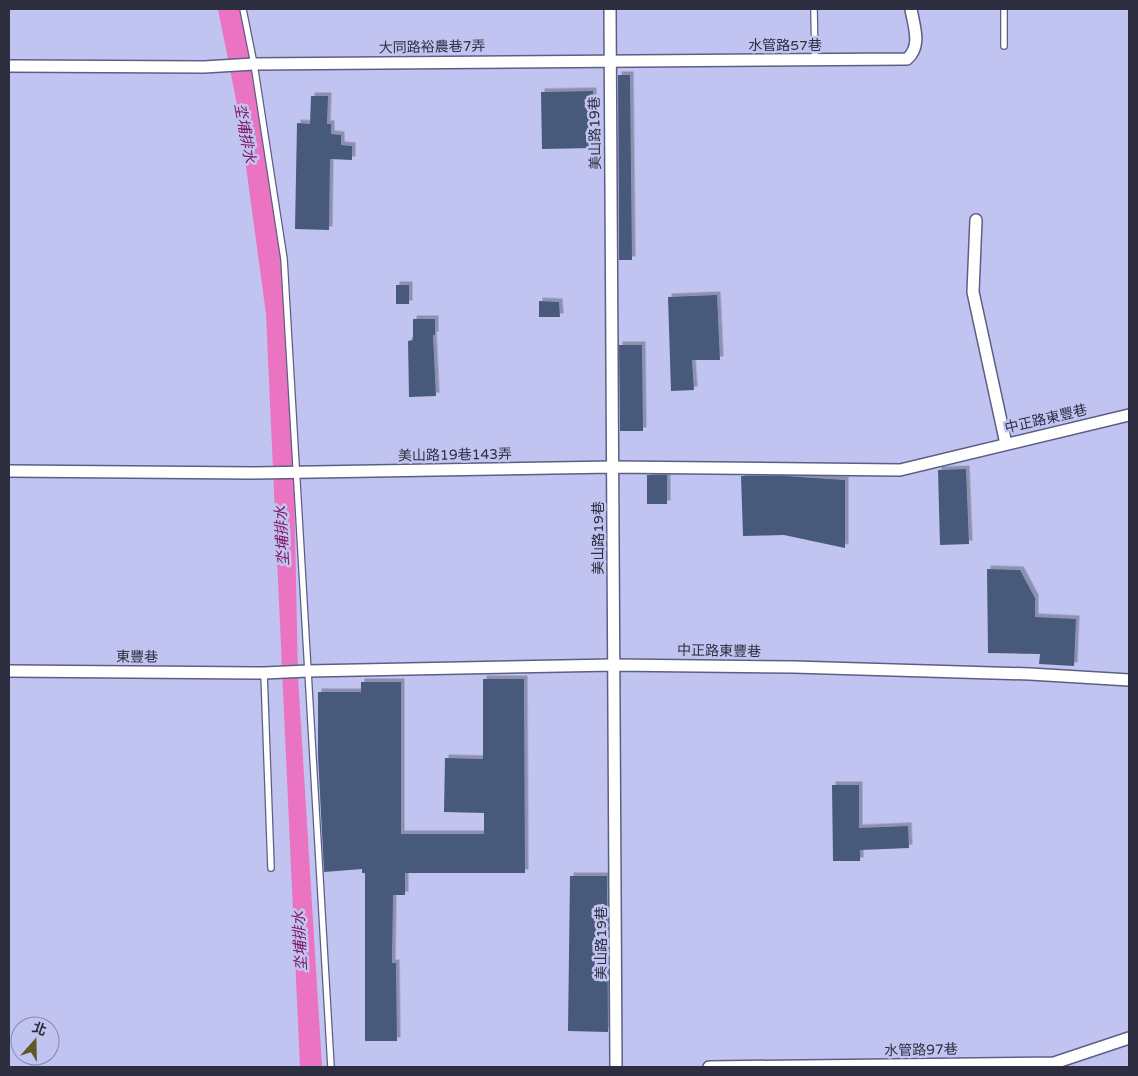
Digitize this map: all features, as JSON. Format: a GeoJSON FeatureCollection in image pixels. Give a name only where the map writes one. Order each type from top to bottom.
{"type":"FeatureCollection","features":[{"type":"Feature","properties":{"kind":"street","name":"美山路19巷"},"geometry":{"type":"LineString","coordinates":[[610,9],[616,1067]]}},
{"type":"Feature","properties":{"kind":"street","name":"水管路57巷"},"geometry":{"type":"LineString","coordinates":[[609,60],[907,59],[914,53],[916,46],[911,9]]}},
{"type":"Feature","properties":{"kind":"street","name":"大同路裕農巷7弄"},"geometry":{"type":"LineString","coordinates":[[9,66],[204,67],[254,64],[609,60]]}},
{"type":"Feature","properties":{"kind":"street"},"geometry":{"type":"LineString","coordinates":[[976,220],[973,292],[1006,444]]}},
{"type":"Feature","properties":{"kind":"street","name":"中正路東豐巷"},"geometry":{"type":"LineString","coordinates":[[613,467],[900,470],[1129,414]]}},
{"type":"Feature","properties":{"kind":"street","name":"美山路19巷143弄"},"geometry":{"type":"LineString","coordinates":[[9,471],[253,473],[613,467]]}},
{"type":"Feature","properties":{"kind":"street","name":"中正路東豐巷"},"geometry":{"type":"LineString","coordinates":[[308,671],[614,665],[1030,674],[1129,680]]}},
{"type":"Feature","properties":{"kind":"street","name":"東豐巷"},"geometry":{"type":"LineString","coordinates":[[9,671],[264,673],[308,671]]}},
{"type":"Feature","properties":{"kind":"street","name":"水管路97巷"},"geometry":{"type":"LineString","coordinates":[[709,1067],[1054,1063],[1129,1038]]}},
{"type":"Feature","properties":{"kind":"lane"},"geometry":{"type":"LineString","coordinates":[[243,9],[254,64],[284,259],[331,1067]]}},
{"type":"Feature","properties":{"kind":"lane"},"geometry":{"type":"LineString","coordinates":[[814,9],[815,60]]}},
{"type":"Feature","properties":{"kind":"lane"},"geometry":{"type":"LineString","coordinates":[[1004,9],[1004,46]]}},
{"type":"Feature","properties":{"kind":"lane"},"geometry":{"type":"LineString","coordinates":[[264,673],[271,868]]}},
{"type":"Feature","properties":{"kind":"water","name":"坔埔排水"},"geometry":{"type":"Polygon","coordinates":[[[218,9],[240,9],[279,214],[293,432],[298,677],[322,1067],[300,1067],[266,314],[239,115],[218,9]]]}},
{"type":"Feature","properties":{"kind":"building"},"geometry":{"type":"Polygon","coordinates":[[[618,75],[630,75],[632,260],[619,260],[618,75]]]}},
{"type":"Feature","properties":{"kind":"building"},"geometry":{"type":"Polygon","coordinates":[[[593,91],[594,148],[542,149],[541,92],[593,91]]]}},
{"type":"Feature","properties":{"kind":"building"},"geometry":{"type":"Polygon","coordinates":[[[311,96],[328,96],[327,124],[331,124],[331,134],[341,135],[341,145],[352,146],[352,160],[330,159],[329,230],[295,229],[297,123],[310,124],[311,96]]]}},
{"type":"Feature","properties":{"kind":"building"},"geometry":{"type":"Polygon","coordinates":[[[396,285],[409,285],[409,304],[396,304],[396,285]]]}},
{"type":"Feature","properties":{"kind":"building"},"geometry":{"type":"Polygon","coordinates":[[[717,295],[720,360],[692,360],[694,390],[671,391],[668,297],[717,295]]]}},
{"type":"Feature","properties":{"kind":"building"},"geometry":{"type":"Polygon","coordinates":[[[539,301],[559,302],[560,317],[539,317],[539,301]]]}},
{"type":"Feature","properties":{"kind":"building"},"geometry":{"type":"Polygon","coordinates":[[[413,319],[435,319],[435,335],[433,335],[436,396],[409,397],[408,341],[413,340],[413,319]]]}},
{"type":"Feature","properties":{"kind":"building"},"geometry":{"type":"Polygon","coordinates":[[[619,345],[642,345],[643,431],[620,431],[619,345]]]}},
{"type":"Feature","properties":{"kind":"building"},"geometry":{"type":"Polygon","coordinates":[[[966,469],[969,544],[940,545],[938,470],[966,469]]]}},
{"type":"Feature","properties":{"kind":"building"},"geometry":{"type":"Polygon","coordinates":[[[647,475],[667,475],[667,504],[647,504],[647,475]]]}},
{"type":"Feature","properties":{"kind":"building"},"geometry":{"type":"Polygon","coordinates":[[[741,476],[785,476],[845,480],[845,548],[784,535],[743,536],[741,476]]]}},
{"type":"Feature","properties":{"kind":"building"},"geometry":{"type":"Polygon","coordinates":[[[987,569],[1020,570],[1035,598],[1035,617],[1076,619],[1074,666],[1039,664],[1040,654],[988,653],[987,569]]]}},
{"type":"Feature","properties":{"kind":"building"},"geometry":{"type":"Polygon","coordinates":[[[483,679],[524,679],[525,873],[405,873],[405,895],[393,895],[392,963],[396,963],[397,1041],[365,1041],[365,873],[362,873],[362,869],[324,872],[318,755],[318,692],[361,692],[361,682],[401,682],[401,834],[484,834],[484,813],[444,812],[445,758],[483,759],[483,679]]]}},
{"type":"Feature","properties":{"kind":"building"},"geometry":{"type":"Polygon","coordinates":[[[832,785],[859,785],[859,828],[908,826],[909,848],[860,850],[860,861],[833,861],[832,785]]]}},
{"type":"Feature","properties":{"kind":"building"},"geometry":{"type":"Polygon","coordinates":[[[570,876],[607,876],[608,1032],[568,1031],[570,876]]]}}]}
